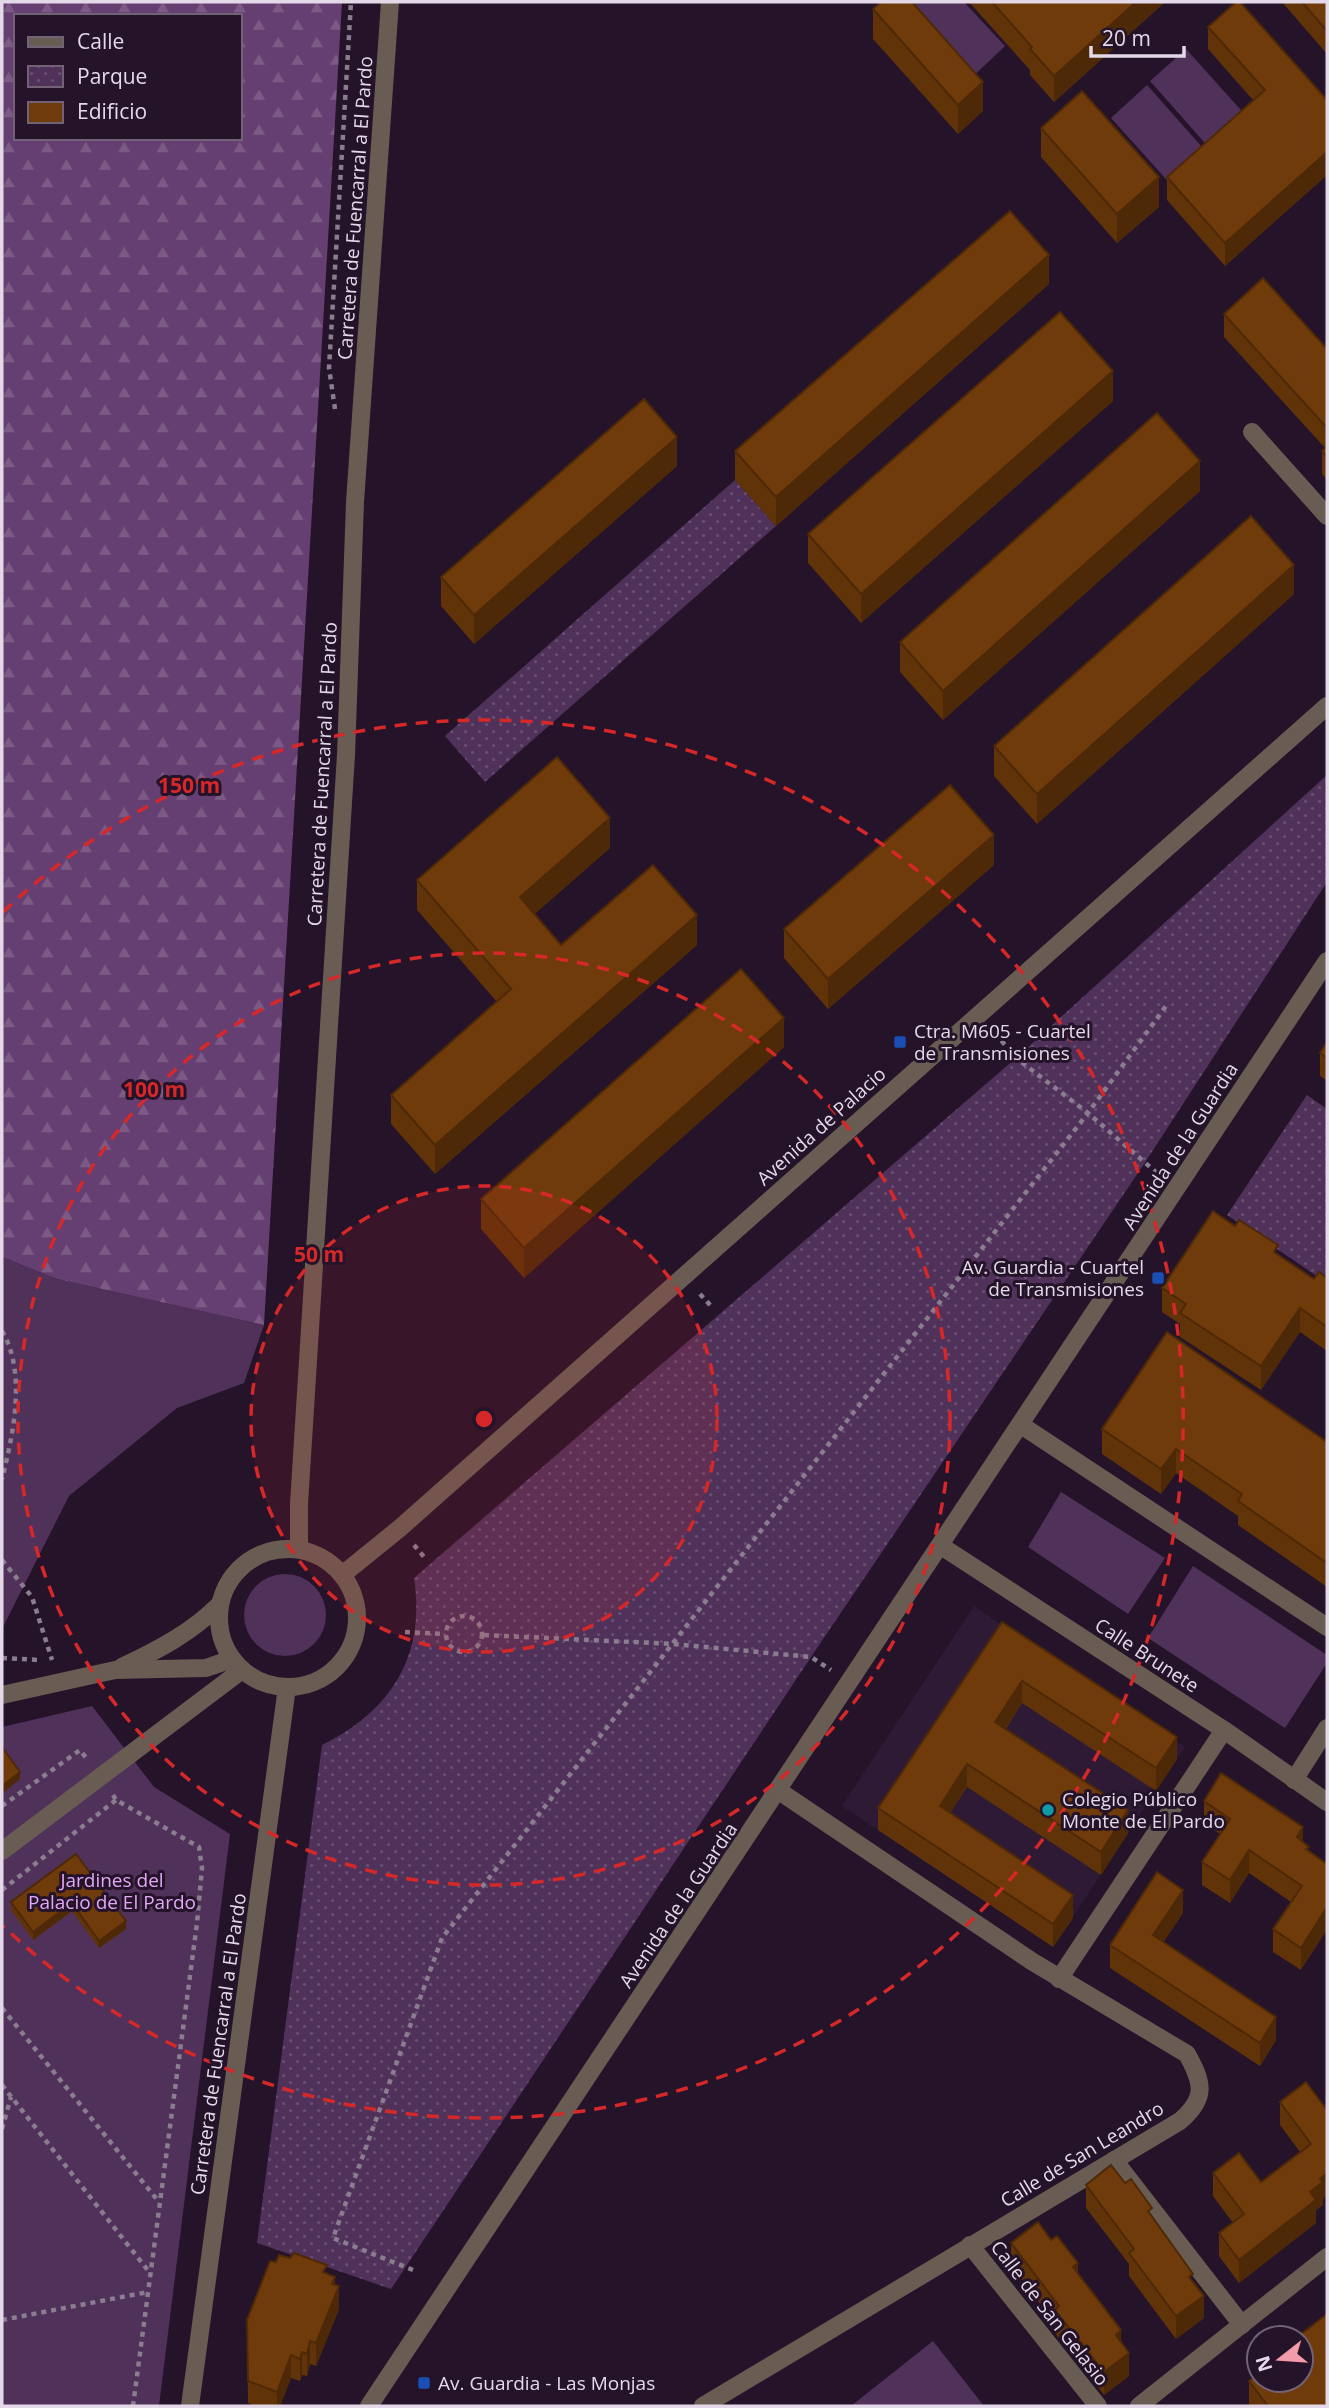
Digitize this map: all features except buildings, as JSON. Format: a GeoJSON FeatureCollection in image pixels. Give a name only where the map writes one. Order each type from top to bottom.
{"type":"FeatureCollection","features":[{"type":"Feature","properties":{"kind":"street","name":"Carretera de Fuencarral a El Pardo"},"geometry":{"type":"LineString","coordinates":[[299,1549],[299,1504],[346,755],[355,502],[390,2]]}},
{"type":"Feature","properties":{"kind":"street"},"geometry":{"type":"LineString","coordinates":[[1252,432],[1327,516]]}},
{"type":"Feature","properties":{"kind":"street","name":"Avenida de Palacio"},"geometry":{"type":"LineString","coordinates":[[342,1575],[411,1519],[1327,706]]}},
{"type":"Feature","properties":{"kind":"street","name":"Avenida de la Guardia"},"geometry":{"type":"LineString","coordinates":[[369,2406],[1327,961]]}},
{"type":"Feature","properties":{"kind":"street"},"geometry":{"type":"LineString","coordinates":[[1021,1425],[1327,1627]]}},
{"type":"Feature","properties":{"kind":"street","name":"Calle Brunete"},"geometry":{"type":"LineString","coordinates":[[941,1546],[1224,1730],[1327,1802]]}},
{"type":"Feature","properties":{"kind":"street"},"geometry":{"type":"LineString","coordinates":[[299,1549],[323,1558],[342,1575],[353,1597],[357,1617],[351,1645],[344,1659],[328,1674],[314,1682],[287,1687],[255,1679],[237,1664],[219,1627],[220,1604],[227,1585],[249,1560],[272,1550],[299,1549]]}},
{"type":"Feature","properties":{"kind":"street"},"geometry":{"type":"LineString","coordinates":[[116,1670],[163,1648],[200,1624],[220,1604]]}},
{"type":"Feature","properties":{"kind":"street"},"geometry":{"type":"LineString","coordinates":[[2,1695],[116,1670],[206,1668],[237,1664]]}},
{"type":"Feature","properties":{"kind":"street"},"geometry":{"type":"LineString","coordinates":[[2,1852],[237,1664]]}},
{"type":"Feature","properties":{"kind":"street","name":"Carretera de Fuencarral a El Pardo"},"geometry":{"type":"LineString","coordinates":[[190,2406],[287,1687]]}},
{"type":"Feature","properties":{"kind":"street"},"geometry":{"type":"LineString","coordinates":[[1294,1780],[1327,1728]]}},
{"type":"Feature","properties":{"kind":"street"},"geometry":{"type":"LineString","coordinates":[[1059,1979],[1224,1730]]}},
{"type":"Feature","properties":{"kind":"street","name":"Calle de San Leandro"},"geometry":{"type":"LineString","coordinates":[[703,2406],[1180,2121],[1194,2109],[1200,2093],[1199,2077],[1187,2054],[1059,1979],[779,1791]]}},
{"type":"Feature","properties":{"kind":"street"},"geometry":{"type":"LineString","coordinates":[[1114,2160],[1242,2325]]}},
{"type":"Feature","properties":{"kind":"street","name":"Calle de San Gelasio"},"geometry":{"type":"LineString","coordinates":[[970,2245],[1098,2406]]}},
{"type":"Feature","properties":{"kind":"street"},"geometry":{"type":"LineString","coordinates":[[1151,2403],[1327,2257]]}},
{"type":"Feature","properties":{"kind":"path"},"geometry":{"type":"LineString","coordinates":[[336,419],[329,368],[351,2]]}},
{"type":"Feature","properties":{"kind":"path"},"geometry":{"type":"LineString","coordinates":[[413,2270],[333,2238],[442,1938],[1088,1113],[1166,1006]]}},
{"type":"Feature","properties":{"kind":"path"},"geometry":{"type":"LineString","coordinates":[[978,1013],[1016,1058],[1088,1113],[1144,1164],[1178,1187]]}},
{"type":"Feature","properties":{"kind":"path"},"geometry":{"type":"LineString","coordinates":[[2,1331],[13,1363],[16,1423],[2,1479]]}},
{"type":"Feature","properties":{"kind":"path"},"geometry":{"type":"LineString","coordinates":[[2,1560],[32,1597],[52,1661]]}},
{"type":"Feature","properties":{"kind":"path"},"geometry":{"type":"LineString","coordinates":[[465,1615],[478,1621],[484,1635],[477,1649],[463,1654],[450,1648],[445,1634],[451,1620],[465,1615]]}},
{"type":"Feature","properties":{"kind":"path"},"geometry":{"type":"LineString","coordinates":[[405,1632],[445,1634]]}},
{"type":"Feature","properties":{"kind":"path"},"geometry":{"type":"LineString","coordinates":[[484,1635],[674,1644],[811,1657],[851,1682]]}},
{"type":"Feature","properties":{"kind":"path"},"geometry":{"type":"LineString","coordinates":[[2,1806],[80,1750],[116,1800],[199,1847],[202,1868],[133,2406]]}},
{"type":"Feature","properties":{"kind":"path"},"geometry":{"type":"LineString","coordinates":[[2,1890],[116,1800]]}},
{"type":"Feature","properties":{"kind":"path"},"geometry":{"type":"LineString","coordinates":[[2,2008],[160,2203]]}},
{"type":"Feature","properties":{"kind":"path"},"geometry":{"type":"LineString","coordinates":[[2,2085],[150,2274]]}},
{"type":"Feature","properties":{"kind":"path"},"geometry":{"type":"LineString","coordinates":[[2,2129],[11,2097]]}},
{"type":"Feature","properties":{"kind":"path"},"geometry":{"type":"LineString","coordinates":[[2,2320],[148,2291]]}},
{"type":"Feature","properties":{"kind":"shaded area"},"geometry":{"type":"Polygon","coordinates":[[[974,1606],[1185,1747],[1053,1947],[842,1806],[974,1606]]]}},
{"type":"Feature","properties":{"kind":"green space"},"geometry":{"type":"Polygon","coordinates":[[[2,2],[342,2],[264,1325],[57,1279],[2,1257],[2,2]]]}},
{"type":"Feature","properties":{"kind":"green space"},"geometry":{"type":"Polygon","coordinates":[[[893,2],[964,2],[1005,46],[967,82],[893,2]]]}},
{"type":"Feature","properties":{"kind":"green space"},"geometry":{"type":"Polygon","coordinates":[[[1186,49],[1249,119],[1212,151],[1150,81],[1186,49]]]}},
{"type":"Feature","properties":{"kind":"green space"},"geometry":{"type":"Polygon","coordinates":[[[1147,85],[1210,156],[1174,188],[1111,118],[1147,85]]]}},
{"type":"Feature","properties":{"kind":"green space"},"geometry":{"type":"Polygon","coordinates":[[[735,480],[776,526],[485,782],[445,736],[735,480]]]}},
{"type":"Feature","properties":{"kind":"green space"},"geometry":{"type":"Polygon","coordinates":[[[1327,775],[1327,882],[1144,1164],[811,1657],[391,2289],[257,2243],[322,1745],[367,1716],[385,1698],[398,1678],[408,1656],[414,1632],[414,1578],[1016,1058],[1327,775]]]}},
{"type":"Feature","properties":{"kind":"green space"},"geometry":{"type":"Polygon","coordinates":[[[1307,1095],[1327,1109],[1327,1283],[1227,1215],[1307,1095]]]}},
{"type":"Feature","properties":{"kind":"green space"},"geometry":{"type":"Polygon","coordinates":[[[2,1257],[57,1279],[264,1325],[244,1383],[177,1408],[69,1496],[2,1629],[2,1257]]]}},
{"type":"Feature","properties":{"kind":"green space"},"geometry":{"type":"Polygon","coordinates":[[[1061,1492],[1165,1558],[1128,1614],[1028,1547],[1061,1492]]]}},
{"type":"Feature","properties":{"kind":"green space"},"geometry":{"type":"Polygon","coordinates":[[[1193,1566],[1327,1655],[1327,1663],[1285,1728],[1148,1638],[1193,1566]]]}},
{"type":"Feature","properties":{"kind":"green space"},"geometry":{"type":"Polygon","coordinates":[[[285,1574],[301,1577],[314,1586],[323,1599],[326,1615],[323,1631],[314,1644],[301,1653],[285,1656],[269,1653],[256,1644],[247,1631],[244,1615],[247,1599],[256,1586],[269,1577],[285,1574]]]}},
{"type":"Feature","properties":{"kind":"green space","name":"Jardines del Palacio de El Pardo"},"geometry":{"type":"Polygon","coordinates":[[[92,1706],[154,1787],[230,1834],[159,2406],[2,2406],[2,1727],[92,1706]]]}},
{"type":"Feature","properties":{"kind":"green space"},"geometry":{"type":"Polygon","coordinates":[[[933,2341],[984,2406],[851,2406],[933,2341]]]}},
{"type":"Feature","properties":{"kind":"place","name":"Ctra. M605 - Cuartel de Transmisiones"},"geometry":{"type":"Point","coordinates":[900,1042]}},
{"type":"Feature","properties":{"kind":"place","name":"Av. Guardia - Cuartel de Transmisiones"},"geometry":{"type":"Point","coordinates":[1158,1278]}},
{"type":"Feature","properties":{"kind":"place","name":"Colegio Público Monte de El Pardo"},"geometry":{"type":"Point","coordinates":[1048,1810]}},
{"type":"Feature","properties":{"kind":"place","name":"Av. Guardia - Las Monjas"},"geometry":{"type":"Point","coordinates":[424,2383]}}]}
